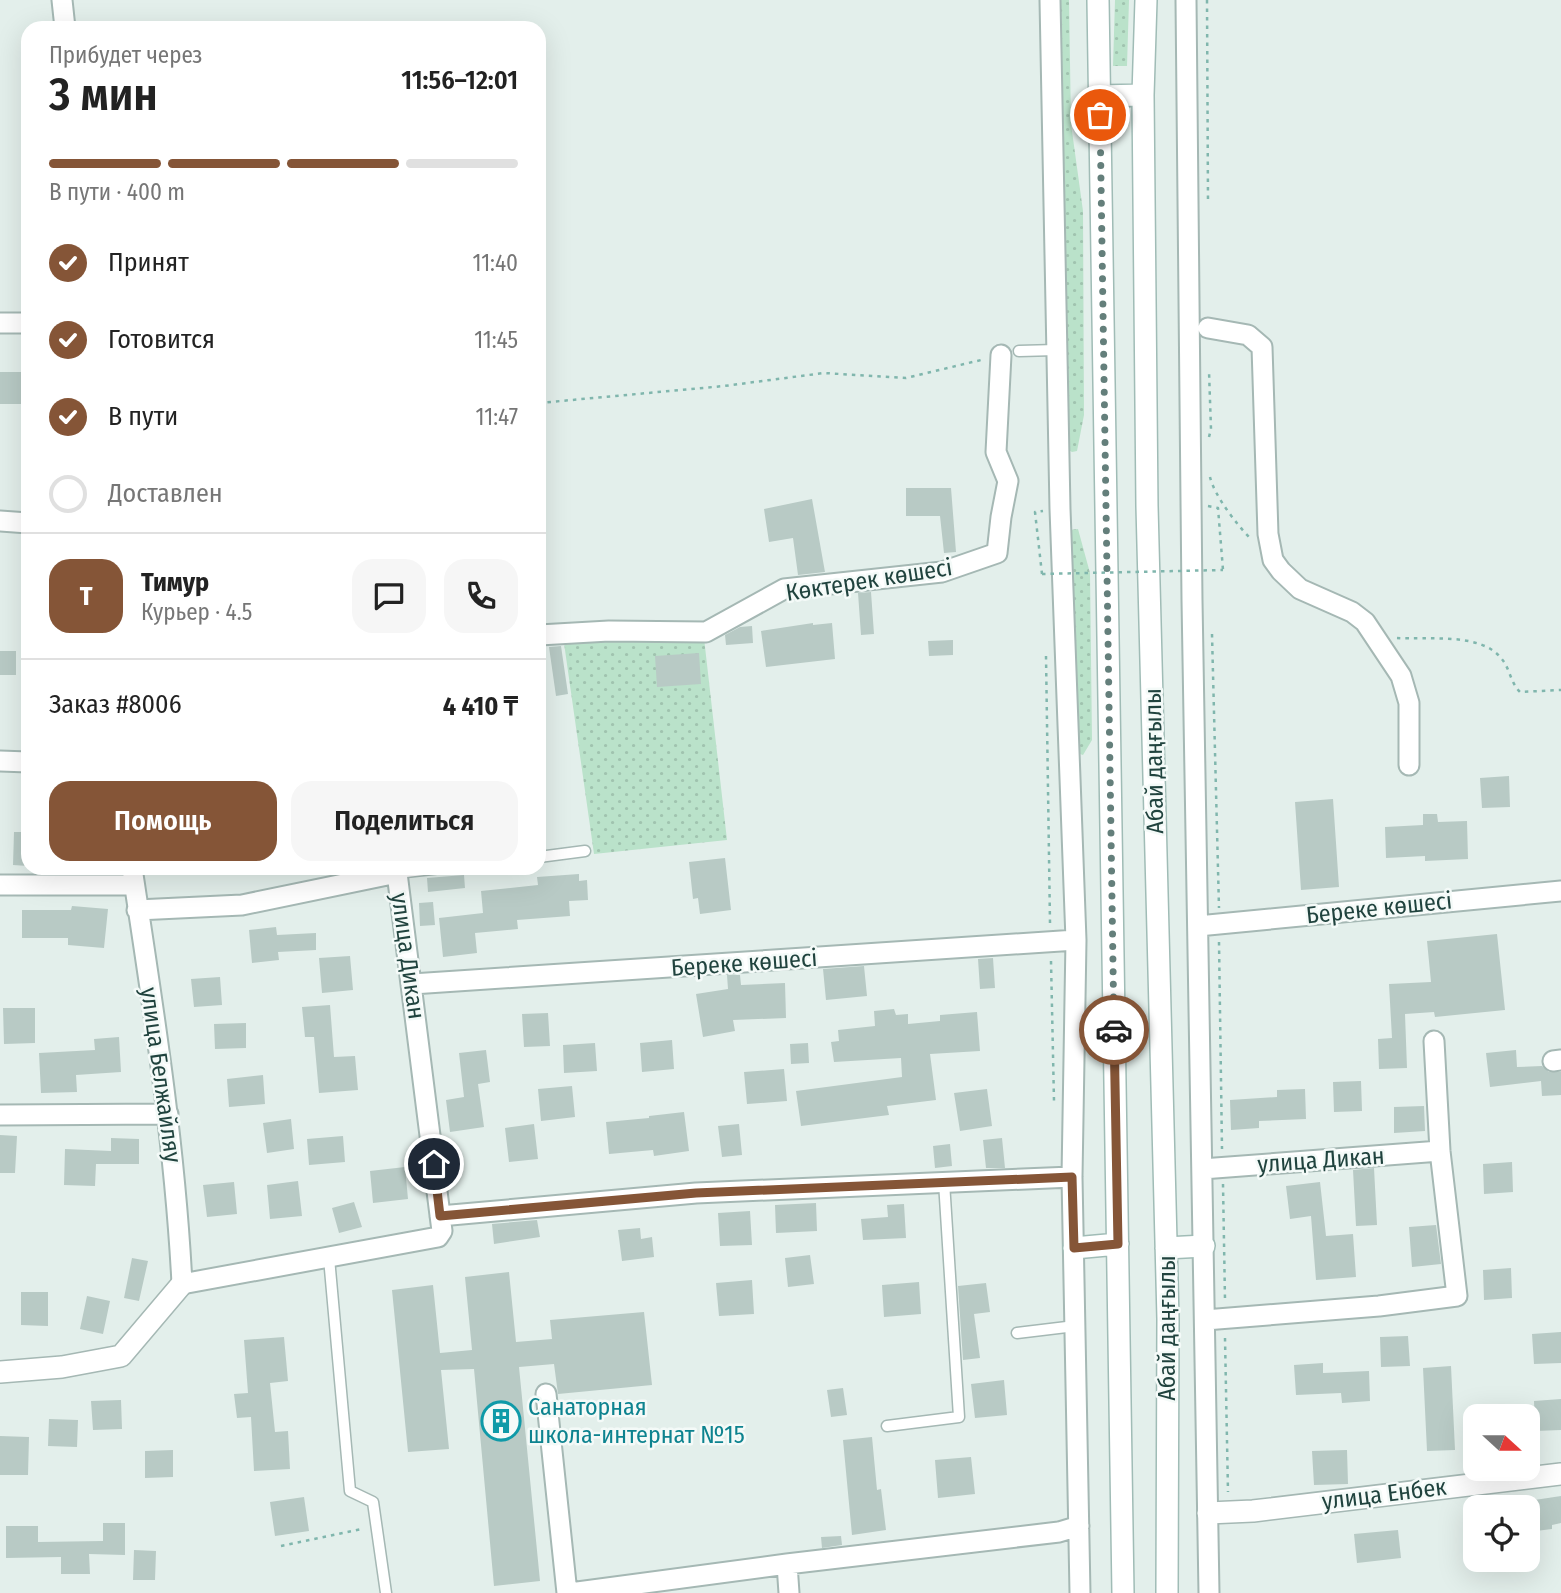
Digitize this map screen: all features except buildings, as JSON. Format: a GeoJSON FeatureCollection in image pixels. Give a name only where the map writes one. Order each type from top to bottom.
{"type":"FeatureCollection","features":[{"type":"Feature","properties":{"kind":"main road"},"geometry":{"type":"LineString","coordinates":[[1098,0],[1123,1593]]}},
{"type":"Feature","properties":{"kind":"main road","name":"Абай даңғылы"},"geometry":{"type":"LineString","coordinates":[[1146,0],[1143,95],[1147,506],[1167,1248],[1167,1593]]}},
{"type":"Feature","properties":{"kind":"main road"},"geometry":{"type":"LineString","coordinates":[[1099,96],[1143,95]]}},
{"type":"Feature","properties":{"kind":"main road"},"geometry":{"type":"LineString","coordinates":[[1074,1248],[1118,1244]]}},
{"type":"Feature","properties":{"kind":"main road"},"geometry":{"type":"LineString","coordinates":[[1167,1248],[1204,1246]]}},
{"type":"Feature","properties":{"kind":"main road"},"geometry":{"type":"LineString","coordinates":[[0,1372],[62,1367],[121,1356],[182,1283]]}},
{"type":"Feature","properties":{"kind":"main road","name":"улица Енбек"},"geometry":{"type":"LineString","coordinates":[[1218,1513],[1561,1474]]}},
{"type":"Feature","properties":{"kind":"street"},"geometry":{"type":"LineString","coordinates":[[62,0],[64,21]]}},
{"type":"Feature","properties":{"kind":"street"},"geometry":{"type":"LineString","coordinates":[[1050,0],[1056,350],[1076,940],[1072,1177],[1080,1593]]}},
{"type":"Feature","properties":{"kind":"street"},"geometry":{"type":"LineString","coordinates":[[1186,0],[1205,1320],[1218,1513],[1209,1593]]}},
{"type":"Feature","properties":{"kind":"street"},"geometry":{"type":"LineString","coordinates":[[0,323],[21,323]]}},
{"type":"Feature","properties":{"kind":"street"},"geometry":{"type":"LineString","coordinates":[[1208,328],[1248,335],[1262,346],[1268,534],[1273,560],[1300,589],[1352,612],[1365,621],[1373,633],[1401,676],[1409,703],[1409,765]]}},
{"type":"Feature","properties":{"kind":"street","name":"Көктерек көшесі"},"geometry":{"type":"LineString","coordinates":[[546,635],[609,631],[706,632],[783,589],[942,572],[997,553],[1008,481],[996,452],[1010,353]]}},
{"type":"Feature","properties":{"kind":"street"},"geometry":{"type":"LineString","coordinates":[[0,521],[21,522]]}},
{"type":"Feature","properties":{"kind":"street"},"geometry":{"type":"LineString","coordinates":[[0,761],[21,762]]}},
{"type":"Feature","properties":{"kind":"street","name":"улица Дикан"},"geometry":{"type":"LineString","coordinates":[[137,911],[242,905],[387,875]]}},
{"type":"Feature","properties":{"kind":"street","name":"улица Дикан"},"geometry":{"type":"LineString","coordinates":[[397,875],[440,1216]]}},
{"type":"Feature","properties":{"kind":"street"},"geometry":{"type":"LineString","coordinates":[[0,886],[133,877]]}},
{"type":"Feature","properties":{"kind":"street","name":"улица Белжайляу"},"geometry":{"type":"LineString","coordinates":[[133,877],[168,1114],[182,1283]]}},
{"type":"Feature","properties":{"kind":"street","name":"Береке көшесі"},"geometry":{"type":"LineString","coordinates":[[1198,926],[1561,891]]}},
{"type":"Feature","properties":{"kind":"street","name":"Береке көшесі"},"geometry":{"type":"LineString","coordinates":[[412,984],[1076,940]]}},
{"type":"Feature","properties":{"kind":"street"},"geometry":{"type":"LineString","coordinates":[[1205,1320],[1379,1306],[1457,1296],[1440,1151],[1434,1041]]}},
{"type":"Feature","properties":{"kind":"street"},"geometry":{"type":"LineString","coordinates":[[0,1115],[168,1114]]}},
{"type":"Feature","properties":{"kind":"street","name":"улица Дикан"},"geometry":{"type":"LineString","coordinates":[[1202,1169],[1440,1151]]}},
{"type":"Feature","properties":{"kind":"street"},"geometry":{"type":"LineString","coordinates":[[182,1283],[433,1240],[442,1231],[440,1216],[696,1193],[1072,1177]]}},
{"type":"Feature","properties":{"kind":"street"},"geometry":{"type":"LineString","coordinates":[[546,1394],[568,1593],[784,1564],[1059,1532],[1079,1526]]}},
{"type":"Feature","properties":{"kind":"street"},"geometry":{"type":"LineString","coordinates":[[784,1564],[789,1593]]}},
{"type":"Feature","properties":{"kind":"lane"},"geometry":{"type":"LineString","coordinates":[[1010,353],[1056,350]]}},
{"type":"Feature","properties":{"kind":"lane"},"geometry":{"type":"LineString","coordinates":[[546,856],[585,851]]}},
{"type":"Feature","properties":{"kind":"lane"},"geometry":{"type":"LineString","coordinates":[[887,1426],[959,1417],[944,1182]]}},
{"type":"Feature","properties":{"kind":"lane"},"geometry":{"type":"LineString","coordinates":[[330,1258],[350,1491],[373,1502],[386,1593]]}},
{"type":"Feature","properties":{"kind":"lane"},"geometry":{"type":"LineString","coordinates":[[1017,1333],[1076,1326]]}},
{"type":"Feature","properties":{"kind":"path"},"geometry":{"type":"LineString","coordinates":[[546,403],[824,373],[906,378],[1010,353]]}},
{"type":"Feature","properties":{"kind":"path"},"geometry":{"type":"LineString","coordinates":[[1208,468],[1216,493],[1241,530],[1273,560]]}},
{"type":"Feature","properties":{"kind":"path"},"geometry":{"type":"LineString","coordinates":[[1035,512],[1042,574],[1223,570],[1219,508]]}},
{"type":"Feature","properties":{"kind":"path"},"geometry":{"type":"LineString","coordinates":[[1204,561],[1204,574]]}},
{"type":"Feature","properties":{"kind":"path"},"geometry":{"type":"LineString","coordinates":[[1211,629],[1214,642],[1225,1318],[1218,1513]]}},
{"type":"Feature","properties":{"kind":"path"},"geometry":{"type":"LineString","coordinates":[[1373,633],[1395,638],[1449,639],[1476,643],[1492,650],[1503,659],[1514,686],[1520,692],[1561,690]]}},
{"type":"Feature","properties":{"kind":"path"},"geometry":{"type":"LineString","coordinates":[[281,1546],[376,1527]]}},
{"type":"Feature","properties":{"kind":"green space"},"geometry":{"type":"Polygon","coordinates":[[[1059,0],[1069,0],[1071,124],[1083,211],[1084,415],[1077,451],[1072,452],[1067,449],[1059,0]]]}},
{"type":"Feature","properties":{"kind":"green space"},"geometry":{"type":"Polygon","coordinates":[[[1115,0],[1129,0],[1127,66],[1113,66],[1115,0]]]}},
{"type":"Feature","properties":{"kind":"green space"},"geometry":{"type":"Polygon","coordinates":[[[1078,529],[1090,573],[1092,740],[1083,755],[1077,753],[1069,530],[1078,529]]]}},
{"type":"Feature","properties":{"kind":"green space"},"geometry":{"type":"Polygon","coordinates":[[[563,636],[704,638],[727,840],[594,854],[563,636]]]}},
{"type":"Feature","properties":{"kind":"way so far"},"geometry":{"type":"LineString","coordinates":[[1100,115],[1114,1030]]}},
{"type":"Feature","properties":{"kind":"place","name":"Санаторная школа-интернат №15"},"geometry":{"type":"Point","coordinates":[501,1421]}},
{"type":"Feature","properties":{"kind":"route"},"geometry":{"type":"LineString","coordinates":[[434,1164],[440,1216],[696,1193],[1072,1177],[1074,1248],[1118,1244],[1114,1030]]}}]}
